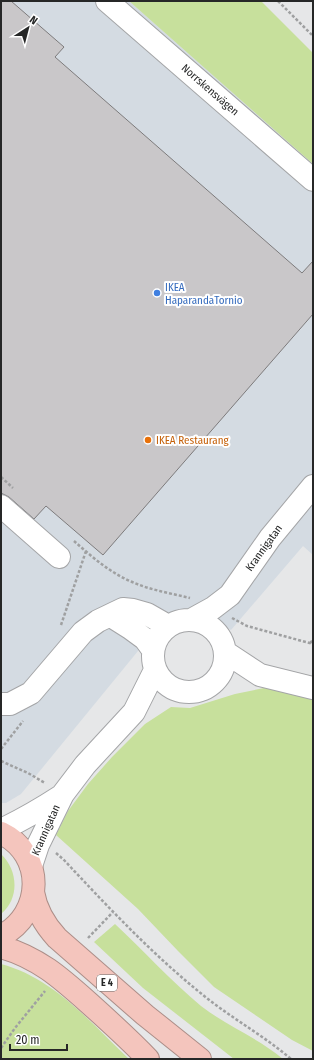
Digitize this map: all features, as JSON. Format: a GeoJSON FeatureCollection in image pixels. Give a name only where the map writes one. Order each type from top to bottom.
{"type":"FeatureCollection","features":[{"type":"Feature","properties":{"kind":"highway","name":"E 4"},"geometry":{"type":"LineString","coordinates":[[1,831],[19,846],[26,855],[31,866],[34,883],[30,904],[21,919],[13,928],[1,936]]}},
{"type":"Feature","properties":{"kind":"highway","name":"E 4"},"geometry":{"type":"LineString","coordinates":[[33,892],[34,900],[42,918],[57,938],[145,1015],[200,1059]]}},
{"type":"Feature","properties":{"kind":"highway","name":"E 4"},"geometry":{"type":"LineString","coordinates":[[1,948],[33,960],[59,976],[127,1037],[148,1059]]}},
{"type":"Feature","properties":{"kind":"street","name":"Norrskensvägen"},"geometry":{"type":"LineString","coordinates":[[107,1],[313,180]]}},
{"type":"Feature","properties":{"kind":"street","name":"Krannigatan"},"geometry":{"type":"LineString","coordinates":[[193,620],[213,608],[230,595],[270,538],[313,486]]}},
{"type":"Feature","properties":{"kind":"street"},"geometry":{"type":"LineString","coordinates":[[1,506],[59,557]]}},
{"type":"Feature","properties":{"kind":"street","name":"Krannigatan"},"geometry":{"type":"LineString","coordinates":[[222,644],[230,595]]}},
{"type":"Feature","properties":{"kind":"street"},"geometry":{"type":"LineString","coordinates":[[1,704],[10,704],[31,693],[83,632],[123,609],[147,614],[168,626]]}},
{"type":"Feature","properties":{"kind":"street"},"geometry":{"type":"LineString","coordinates":[[111,616],[145,639],[161,679],[168,686],[178,690],[187,692],[197,691],[206,688],[214,682],[223,669],[225,660],[222,644]]}},
{"type":"Feature","properties":{"kind":"street"},"geometry":{"type":"LineString","coordinates":[[154,660],[156,641],[161,633],[168,626],[176,622],[193,620],[204,622],[213,629],[222,644],[260,675]]}},
{"type":"Feature","properties":{"kind":"street","name":"Krannigatan"},"geometry":{"type":"LineString","coordinates":[[134,712],[154,660]]}},
{"type":"Feature","properties":{"kind":"street"},"geometry":{"type":"LineString","coordinates":[[214,682],[260,675],[313,688]]}},
{"type":"Feature","properties":{"kind":"street","name":"Krannigatan"},"geometry":{"type":"LineString","coordinates":[[31,866],[38,844],[63,794],[85,765],[134,712],[163,695],[178,690]]}},
{"type":"Feature","properties":{"kind":"street","name":"Krannigatan"},"geometry":{"type":"LineString","coordinates":[[1,831],[34,813],[63,794]]}},
{"type":"Feature","properties":{"kind":"path"},"geometry":{"type":"LineString","coordinates":[[278,1],[313,36]]}},
{"type":"Feature","properties":{"kind":"path"},"geometry":{"type":"LineString","coordinates":[[310,643],[313,640]]}},
{"type":"Feature","properties":{"kind":"path"},"geometry":{"type":"LineString","coordinates":[[1,761],[28,773],[63,794]]}},
{"type":"Feature","properties":{"kind":"path"},"geometry":{"type":"LineString","coordinates":[[53,851],[64,860],[113,912],[166,964],[204,996],[291,1059]]}},
{"type":"Feature","properties":{"kind":"path"},"geometry":{"type":"LineString","coordinates":[[85,942],[113,912]]}},
{"type":"Feature","properties":{"kind":"path"},"geometry":{"type":"LineString","coordinates":[[1,1048],[47,988]]}},
{"type":"Feature","properties":{"kind":"shaded area"},"geometry":{"type":"Polygon","coordinates":[[[1,1],[129,1],[313,164],[313,555],[303,546],[231,630],[192,607],[176,611],[165,618],[21,794],[6,803],[1,803],[1,1]]]}},
{"type":"Feature","properties":{"kind":"green space"},"geometry":{"type":"Polygon","coordinates":[[[129,1],[261,1],[313,53],[313,164],[129,1]]]}},
{"type":"Feature","properties":{"kind":"green space"},"geometry":{"type":"Polygon","coordinates":[[[264,688],[313,698],[313,1051],[292,1040],[214,987],[138,909],[56,835],[68,811],[88,784],[145,724],[171,707],[190,708],[235,694],[264,688]]]}},
{"type":"Feature","properties":{"kind":"green space"},"geometry":{"type":"Polygon","coordinates":[[[1,854],[11,868],[14,892],[7,907],[1,914],[1,854]]]}},
{"type":"Feature","properties":{"kind":"green space"},"geometry":{"type":"Polygon","coordinates":[[[115,924],[201,1006],[283,1059],[234,1059],[143,988],[94,942],[115,924]]]}},
{"type":"Feature","properties":{"kind":"green space"},"geometry":{"type":"Polygon","coordinates":[[[1,964],[38,980],[55,991],[71,1003],[129,1059],[1,1059],[1,964]]]}},
{"type":"Feature","properties":{"kind":"building","name":"IKEA HaparandaTornio"},"geometry":{"type":"Polygon","coordinates":[[[1,1],[11,1],[64,47],[55,57],[302,273],[313,261],[313,314],[103,555],[46,506],[34,519],[9,497],[1,493],[1,1]]]}},
{"type":"Feature","properties":{"kind":"place","name":"IKEA HaparandaTornio"},"geometry":{"type":"Point","coordinates":[157,293]}},
{"type":"Feature","properties":{"kind":"place","name":"IKEA Restaurang"},"geometry":{"type":"Point","coordinates":[148,440]}}]}
